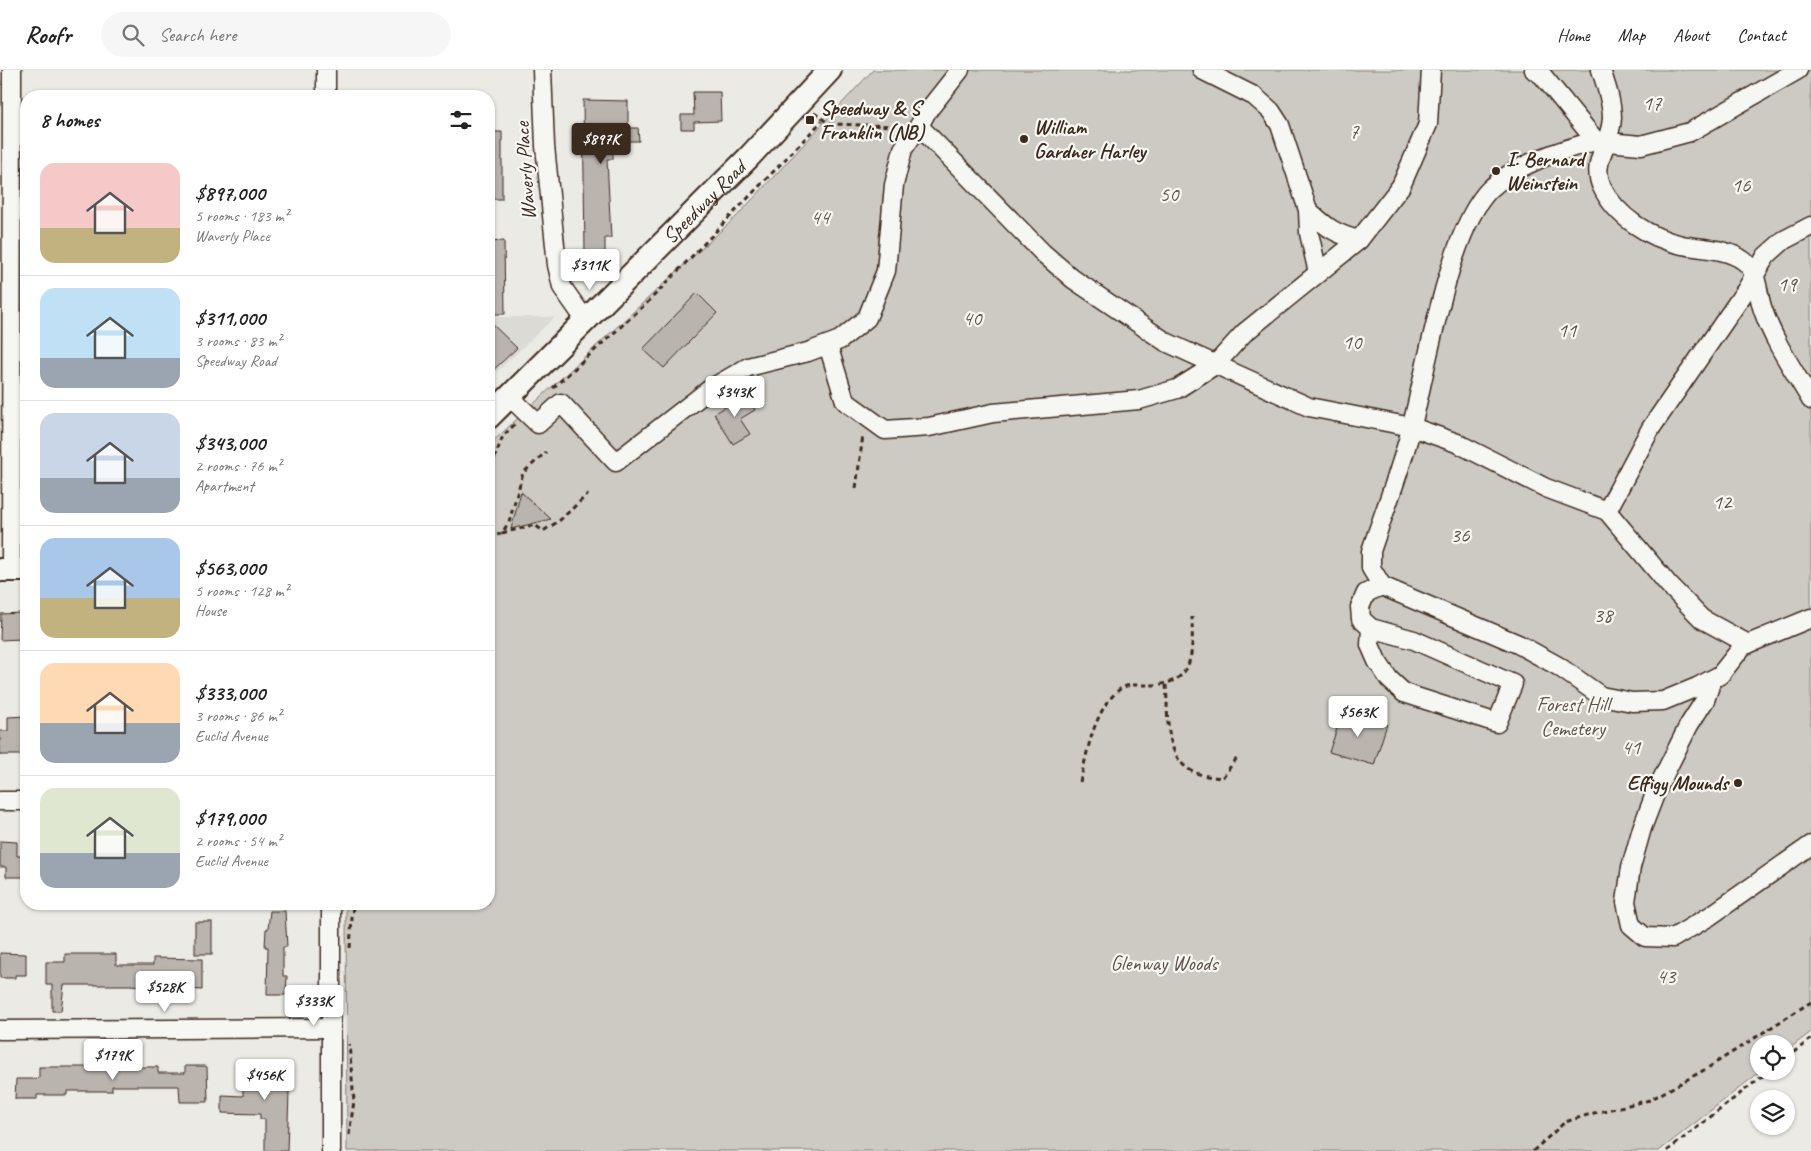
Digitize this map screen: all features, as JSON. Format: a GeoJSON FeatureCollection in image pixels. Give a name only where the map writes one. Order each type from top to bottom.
{"type":"FeatureCollection","features":[{"type":"Feature","properties":{"kind":"main road","name":"Speedway Road"},"geometry":{"type":"LineString","coordinates":[[495,414],[518,404],[586,321],[748,158],[830,70]]}},
{"type":"Feature","properties":{"kind":"street"},"geometry":{"type":"LineString","coordinates":[[12,70],[12,570]]}},
{"type":"Feature","properties":{"kind":"street"},"geometry":{"type":"LineString","coordinates":[[326,70],[326,90]]}},
{"type":"Feature","properties":{"kind":"street","name":"Waverly Place"},"geometry":{"type":"LineString","coordinates":[[542,70],[545,146],[557,265],[562,287],[586,321]]}},
{"type":"Feature","properties":{"kind":"street"},"geometry":{"type":"LineString","coordinates":[[518,404],[538,424],[561,403],[616,462],[710,389],[748,367],[808,352],[840,340],[867,318],[886,271],[894,185],[903,149],[926,113],[960,70]]}},
{"type":"Feature","properties":{"kind":"street"},"geometry":{"type":"LineString","coordinates":[[1202,70],[1254,96],[1271,111],[1280,124],[1308,210],[1309,233],[1318,273]]}},
{"type":"Feature","properties":{"kind":"street"},"geometry":{"type":"LineString","coordinates":[[828,345],[845,401],[885,430],[920,428],[993,413],[1139,400],[1177,389],[1215,365],[1244,333],[1359,240],[1401,186],[1428,124],[1430,70]]}},
{"type":"Feature","properties":{"kind":"street"},"geometry":{"type":"LineString","coordinates":[[1534,70],[1548,82],[1601,141]]}},
{"type":"Feature","properties":{"kind":"street"},"geometry":{"type":"LineString","coordinates":[[1602,70],[1609,94],[1612,118],[1601,141],[1596,166],[1601,186],[1613,204],[1630,221],[1652,235],[1681,245],[1730,254],[1745,262],[1755,276],[1762,309],[1775,337],[1811,400]]}},
{"type":"Feature","properties":{"kind":"street"},"geometry":{"type":"LineString","coordinates":[[1798,70],[1690,132],[1641,144],[1601,141],[1564,149],[1510,175],[1490,189],[1477,204],[1464,232],[1437,319],[1412,427],[1371,551],[1371,568],[1382,586],[1518,644],[1558,666],[1601,696],[1632,702],[1663,701],[1712,680],[1748,644],[1768,638],[1811,618]]}},
{"type":"Feature","properties":{"kind":"street"},"geometry":{"type":"LineString","coordinates":[[919,126],[1043,253],[1073,279],[1166,342],[1309,407],[1412,427],[1457,443],[1546,488],[1607,510],[1668,584],[1702,619],[1748,644]]}},
{"type":"Feature","properties":{"kind":"street"},"geometry":{"type":"LineString","coordinates":[[1308,210],[1338,235],[1359,240]]}},
{"type":"Feature","properties":{"kind":"street"},"geometry":{"type":"LineString","coordinates":[[1607,510],[1651,428],[1755,276],[1766,256],[1784,240],[1811,226]]}},
{"type":"Feature","properties":{"kind":"street"},"geometry":{"type":"LineString","coordinates":[[1371,628],[1370,645],[1377,661],[1389,679],[1404,693],[1497,723],[1513,684],[1414,640],[1371,628],[1361,619],[1360,607],[1366,593],[1382,586]]}},
{"type":"Feature","properties":{"kind":"street"},"geometry":{"type":"LineString","coordinates":[[1712,680],[1704,700],[1689,724],[1657,789],[1642,828],[1631,867],[1626,902],[1631,925],[1646,937],[1673,938],[1710,916],[1811,845]]}},
{"type":"Feature","properties":{"kind":"street"},"geometry":{"type":"LineString","coordinates":[[0,801],[20,800]]}},
{"type":"Feature","properties":{"kind":"street"},"geometry":{"type":"LineString","coordinates":[[331,910],[331,1151]]}},
{"type":"Feature","properties":{"kind":"street"},"geometry":{"type":"LineString","coordinates":[[0,1030],[330,1028]]}},
{"type":"Feature","properties":{"kind":"path"},"geometry":{"type":"LineString","coordinates":[[814,113],[822,121],[830,124],[919,126]]}},
{"type":"Feature","properties":{"kind":"path"},"geometry":{"type":"LineString","coordinates":[[495,459],[503,436],[518,404],[648,302],[822,121]]}},
{"type":"Feature","properties":{"kind":"path"},"geometry":{"type":"LineString","coordinates":[[856,488],[860,447],[868,418]]}},
{"type":"Feature","properties":{"kind":"path"},"geometry":{"type":"LineString","coordinates":[[502,533],[509,522],[523,473],[546,452]]}},
{"type":"Feature","properties":{"kind":"path"},"geometry":{"type":"LineString","coordinates":[[495,536],[536,525],[543,531],[559,521],[588,494]]}},
{"type":"Feature","properties":{"kind":"path"},"geometry":{"type":"LineString","coordinates":[[1080,782],[1096,720],[1117,693],[1128,686],[1166,685],[1179,678],[1188,663],[1193,636],[1192,617]]}},
{"type":"Feature","properties":{"kind":"path"},"geometry":{"type":"LineString","coordinates":[[1166,685],[1170,741],[1173,755],[1180,764],[1202,775],[1222,778],[1238,758]]}},
{"type":"Feature","properties":{"kind":"path"},"geometry":{"type":"LineString","coordinates":[[349,952],[352,910]]}},
{"type":"Feature","properties":{"kind":"path"},"geometry":{"type":"LineString","coordinates":[[1533,1151],[1565,1122],[1650,1100],[1706,1069],[1811,1002]]}},
{"type":"Feature","properties":{"kind":"path"},"geometry":{"type":"LineString","coordinates":[[349,1037],[354,1100],[349,1139]]}},
{"type":"Feature","properties":{"kind":"path"},"geometry":{"type":"LineString","coordinates":[[1795,1051],[1811,1039]]}},
{"type":"Feature","properties":{"kind":"path"},"geometry":{"type":"LineString","coordinates":[[1667,1151],[1758,1080]]}},
{"type":"Feature","properties":{"kind":"shaded area"},"geometry":{"type":"Polygon","coordinates":[[[495,317],[555,317],[495,373],[495,317]]]}},
{"type":"Feature","properties":{"kind":"green space"},"geometry":{"type":"Polygon","coordinates":[[[873,70],[1811,70],[1811,1032],[1795,1044],[1795,1035],[1750,1035],[1750,1080],[1659,1151],[347,1151],[346,910],[495,910],[495,439],[737,216],[873,70]]]}},
{"type":"Feature","properties":{"kind":"building"},"geometry":{"type":"Polygon","coordinates":[[[693,92],[720,92],[721,121],[694,122],[694,129],[681,129],[681,115],[694,115],[693,92]]]}},
{"type":"Feature","properties":{"kind":"building"},"geometry":{"type":"Polygon","coordinates":[[[583,100],[628,101],[628,128],[638,128],[639,141],[613,141],[613,159],[607,159],[611,238],[605,238],[605,253],[585,254],[583,100]]]}},
{"type":"Feature","properties":{"kind":"building"},"geometry":{"type":"Polygon","coordinates":[[[495,132],[502,132],[502,199],[495,199],[495,132]]]}},
{"type":"Feature","properties":{"kind":"building"},"geometry":{"type":"Polygon","coordinates":[[[504,241],[505,314],[495,314],[495,242],[504,241]]]}},
{"type":"Feature","properties":{"kind":"building"},"geometry":{"type":"Polygon","coordinates":[[[697,293],[717,313],[664,368],[643,349],[697,293]]]}},
{"type":"Feature","properties":{"kind":"building"},"geometry":{"type":"Polygon","coordinates":[[[495,327],[517,348],[495,368],[495,327]]]}},
{"type":"Feature","properties":{"kind":"building"},"geometry":{"type":"Polygon","coordinates":[[[746,394],[755,410],[740,419],[750,434],[733,444],[714,414],[746,394]]]}},
{"type":"Feature","properties":{"kind":"building"},"geometry":{"type":"Polygon","coordinates":[[[521,492],[551,519],[511,529],[521,492]]]}},
{"type":"Feature","properties":{"kind":"building"},"geometry":{"type":"Polygon","coordinates":[[[20,613],[20,639],[0,640],[1,614],[20,613]]]}},
{"type":"Feature","properties":{"kind":"building"},"geometry":{"type":"Polygon","coordinates":[[[1343,711],[1387,724],[1374,765],[1329,752],[1343,711]]]}},
{"type":"Feature","properties":{"kind":"building"},"geometry":{"type":"Polygon","coordinates":[[[20,716],[20,755],[0,755],[0,731],[8,731],[8,717],[20,716]]]}},
{"type":"Feature","properties":{"kind":"building"},"geometry":{"type":"Polygon","coordinates":[[[0,841],[17,842],[17,856],[20,856],[20,877],[6,877],[6,867],[0,867],[0,841]]]}},
{"type":"Feature","properties":{"kind":"building"},"geometry":{"type":"Polygon","coordinates":[[[270,911],[285,911],[287,947],[283,947],[283,976],[287,976],[286,995],[267,995],[268,947],[265,947],[270,911]]]}},
{"type":"Feature","properties":{"kind":"building"},"geometry":{"type":"Polygon","coordinates":[[[195,922],[212,922],[212,954],[195,954],[195,922]]]}},
{"type":"Feature","properties":{"kind":"building"},"geometry":{"type":"Polygon","coordinates":[[[0,953],[26,954],[26,975],[15,975],[15,978],[0,978],[0,953]]]}},
{"type":"Feature","properties":{"kind":"building"},"geometry":{"type":"Polygon","coordinates":[[[65,954],[116,954],[116,965],[153,965],[153,958],[202,959],[202,990],[130,985],[64,985],[61,1011],[52,1011],[52,985],[46,985],[46,962],[65,962],[65,954]]]}},
{"type":"Feature","properties":{"kind":"building"},"geometry":{"type":"Polygon","coordinates":[[[243,1064],[290,1064],[287,1151],[265,1151],[265,1119],[260,1119],[260,1114],[222,1113],[222,1095],[243,1096],[243,1064]]]}},
{"type":"Feature","properties":{"kind":"building"},"geometry":{"type":"Polygon","coordinates":[[[185,1066],[207,1067],[208,1102],[180,1102],[179,1086],[112,1086],[112,1091],[67,1091],[67,1095],[37,1095],[37,1099],[15,1099],[16,1079],[37,1079],[39,1077],[39,1067],[158,1067],[158,1073],[185,1073],[185,1066]]]}},
{"type":"Feature","properties":{"kind":"place","name":"Speedway & S Franklin (NB)"},"geometry":{"type":"Point","coordinates":[810,120]}},
{"type":"Feature","properties":{"kind":"place","name":"William Gardner Harley"},"geometry":{"type":"Point","coordinates":[1024,139]}},
{"type":"Feature","properties":{"kind":"place","name":"I. Bernard Weinstein"},"geometry":{"type":"Point","coordinates":[1496,171]}},
{"type":"Feature","properties":{"kind":"place","name":"Effigy Mounds"},"geometry":{"type":"Point","coordinates":[1738,783]}},
{"type":"Feature","properties":{"kind":"park label","name":"17"},"geometry":{"type":"Point","coordinates":[1652,103]}},
{"type":"Feature","properties":{"kind":"park label","name":"7"},"geometry":{"type":"Point","coordinates":[1354,131]}},
{"type":"Feature","properties":{"kind":"park label","name":"16"},"geometry":{"type":"Point","coordinates":[1741,185]}},
{"type":"Feature","properties":{"kind":"park label","name":"50"},"geometry":{"type":"Point","coordinates":[1169,194]}},
{"type":"Feature","properties":{"kind":"park label","name":"44"},"geometry":{"type":"Point","coordinates":[820,217]}},
{"type":"Feature","properties":{"kind":"park label","name":"19"},"geometry":{"type":"Point","coordinates":[1787,284]}},
{"type":"Feature","properties":{"kind":"park label","name":"40"},"geometry":{"type":"Point","coordinates":[972,318]}},
{"type":"Feature","properties":{"kind":"park label","name":"11"},"geometry":{"type":"Point","coordinates":[1567,330]}},
{"type":"Feature","properties":{"kind":"park label","name":"10"},"geometry":{"type":"Point","coordinates":[1352,342]}},
{"type":"Feature","properties":{"kind":"park label","name":"12"},"geometry":{"type":"Point","coordinates":[1722,502]}},
{"type":"Feature","properties":{"kind":"park label","name":"36"},"geometry":{"type":"Point","coordinates":[1460,535]}},
{"type":"Feature","properties":{"kind":"park label","name":"38"},"geometry":{"type":"Point","coordinates":[1603,615]}},
{"type":"Feature","properties":{"kind":"park label","name":"Forest Hill Cemetery"},"geometry":{"type":"Point","coordinates":[1573,716]}},
{"type":"Feature","properties":{"kind":"park label","name":"41"},"geometry":{"type":"Point","coordinates":[1631,747]}},
{"type":"Feature","properties":{"kind":"park label","name":"Glenway Woods"},"geometry":{"type":"Point","coordinates":[1164,963]}},
{"type":"Feature","properties":{"kind":"park label","name":"43"},"geometry":{"type":"Point","coordinates":[1666,976]}}]}
